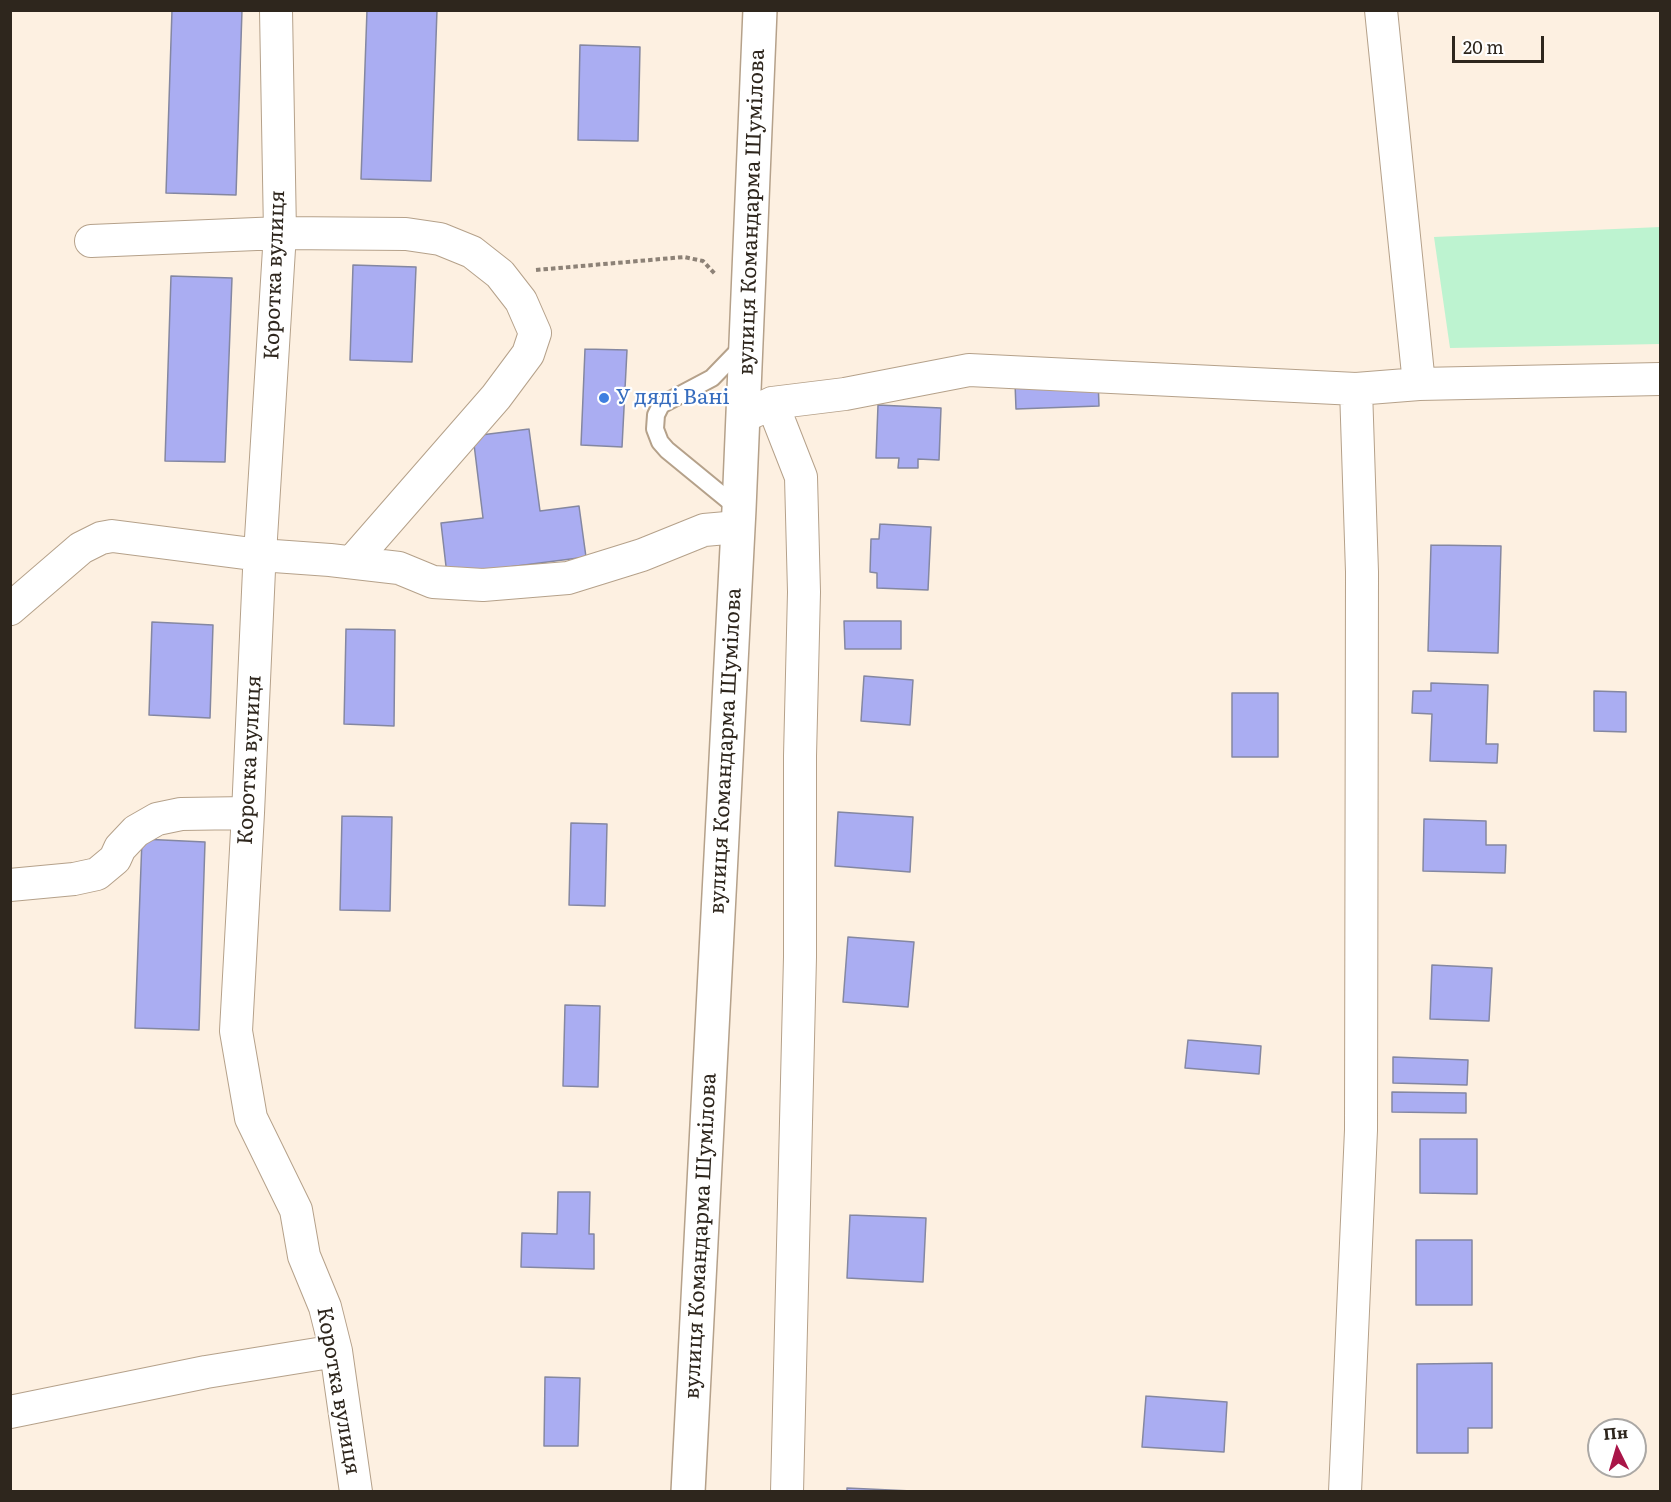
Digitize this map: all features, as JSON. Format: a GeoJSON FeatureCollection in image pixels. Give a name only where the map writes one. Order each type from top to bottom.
{"type":"FeatureCollection","features":[{"type":"Feature","properties":{"kind":"street","name":"Коротка вулиця"},"geometry":{"type":"LineString","coordinates":[[276,10],[280,233],[260,555],[249,813],[236,1031],[251,1118],[296,1210],[304,1256],[326,1307],[336,1351],[356,1491]]}},
{"type":"Feature","properties":{"kind":"street","name":"вулиця Командарма Шумілова"},"geometry":{"type":"LineString","coordinates":[[688,1491],[739,518],[758,410],[746,343],[760,10]]}},
{"type":"Feature","properties":{"kind":"street"},"geometry":{"type":"LineString","coordinates":[[1381,10],[1419,384]]}},
{"type":"Feature","properties":{"kind":"street"},"geometry":{"type":"LineString","coordinates":[[91,241],[280,233],[405,234],[440,239],[472,252],[500,274],[521,301],[534,333],[528,354],[496,397],[352,562]]}},
{"type":"Feature","properties":{"kind":"street"},"geometry":{"type":"LineString","coordinates":[[787,1491],[800,957],[800,756],[804,592],[801,477],[758,410],[969,370],[1356,389],[1419,384],[1660,380]]}},
{"type":"Feature","properties":{"kind":"street"},"geometry":{"type":"LineString","coordinates":[[1345,1491],[1361,1131],[1362,572],[1356,389]]}},
{"type":"Feature","properties":{"kind":"street"},"geometry":{"type":"LineString","coordinates":[[10,609],[81,548],[101,538],[123,536],[260,555],[352,562],[399,568],[433,582],[483,585],[568,578],[642,555],[739,518]]}},
{"type":"Feature","properties":{"kind":"street"},"geometry":{"type":"LineString","coordinates":[[10,885],[74,879],[97,874],[115,859],[120,848],[136,831],[157,819],[181,814],[249,813]]}},
{"type":"Feature","properties":{"kind":"street"},"geometry":{"type":"LineString","coordinates":[[10,1412],[207,1372],[336,1351]]}},
{"type":"Feature","properties":{"kind":"lane"},"geometry":{"type":"LineString","coordinates":[[739,518],[667,450],[660,442],[655,429],[656,415],[662,405],[712,378],[746,343]]}},
{"type":"Feature","properties":{"kind":"path"},"geometry":{"type":"LineString","coordinates":[[500,274],[672,258],[694,258],[703,261],[711,268],[747,307]]}},
{"type":"Feature","properties":{"kind":"green space"},"geometry":{"type":"Polygon","coordinates":[[[1660,227],[1660,344],[1450,348],[1434,237],[1660,227]]]}},
{"type":"Feature","properties":{"kind":"building"},"geometry":{"type":"Polygon","coordinates":[[[172,10],[242,10],[236,195],[166,193],[172,10]]]}},
{"type":"Feature","properties":{"kind":"building"},"geometry":{"type":"Polygon","coordinates":[[[367,10],[437,10],[431,181],[361,179],[367,10]]]}},
{"type":"Feature","properties":{"kind":"building"},"geometry":{"type":"Polygon","coordinates":[[[580,45],[640,47],[638,141],[578,140],[580,45]]]}},
{"type":"Feature","properties":{"kind":"building"},"geometry":{"type":"Polygon","coordinates":[[[353,265],[416,267],[412,362],[350,360],[353,265]]]}},
{"type":"Feature","properties":{"kind":"building"},"geometry":{"type":"Polygon","coordinates":[[[171,276],[232,278],[225,462],[165,461],[171,276]]]}},
{"type":"Feature","properties":{"kind":"building","name":"У дяді Вані"},"geometry":{"type":"Polygon","coordinates":[[[585,349],[627,350],[622,447],[581,445],[585,349]]]}},
{"type":"Feature","properties":{"kind":"building"},"geometry":{"type":"Polygon","coordinates":[[[1098,379],[1099,406],[1016,409],[1015,383],[1098,379]]]}},
{"type":"Feature","properties":{"kind":"building"},"geometry":{"type":"Polygon","coordinates":[[[878,405],[941,408],[939,460],[918,459],[918,468],[898,468],[899,458],[876,458],[878,405]]]}},
{"type":"Feature","properties":{"kind":"building"},"geometry":{"type":"Polygon","coordinates":[[[529,429],[540,511],[579,506],[586,557],[447,575],[441,523],[483,518],[473,436],[529,429]]]}},
{"type":"Feature","properties":{"kind":"building"},"geometry":{"type":"Polygon","coordinates":[[[880,524],[931,527],[928,590],[877,588],[877,573],[870,572],[871,539],[879,539],[880,524]]]}},
{"type":"Feature","properties":{"kind":"building"},"geometry":{"type":"Polygon","coordinates":[[[1431,545],[1501,546],[1498,653],[1428,651],[1431,545]]]}},
{"type":"Feature","properties":{"kind":"building"},"geometry":{"type":"Polygon","coordinates":[[[844,621],[901,621],[901,649],[845,649],[844,621]]]}},
{"type":"Feature","properties":{"kind":"building"},"geometry":{"type":"Polygon","coordinates":[[[152,622],[213,625],[210,718],[149,715],[152,622]]]}},
{"type":"Feature","properties":{"kind":"building"},"geometry":{"type":"Polygon","coordinates":[[[346,629],[395,630],[394,726],[344,724],[346,629]]]}},
{"type":"Feature","properties":{"kind":"building"},"geometry":{"type":"Polygon","coordinates":[[[864,676],[913,680],[910,725],[861,721],[864,676]]]}},
{"type":"Feature","properties":{"kind":"building"},"geometry":{"type":"Polygon","coordinates":[[[1431,683],[1488,685],[1486,744],[1498,744],[1497,763],[1430,761],[1432,714],[1412,713],[1413,691],[1431,691],[1431,683]]]}},
{"type":"Feature","properties":{"kind":"building"},"geometry":{"type":"Polygon","coordinates":[[[1594,691],[1626,692],[1626,732],[1594,731],[1594,691]]]}},
{"type":"Feature","properties":{"kind":"building"},"geometry":{"type":"Polygon","coordinates":[[[1232,693],[1278,693],[1278,757],[1232,757],[1232,693]]]}},
{"type":"Feature","properties":{"kind":"building"},"geometry":{"type":"Polygon","coordinates":[[[838,812],[913,817],[910,872],[835,866],[838,812]]]}},
{"type":"Feature","properties":{"kind":"building"},"geometry":{"type":"Polygon","coordinates":[[[342,816],[392,817],[390,911],[340,910],[342,816]]]}},
{"type":"Feature","properties":{"kind":"building"},"geometry":{"type":"Polygon","coordinates":[[[1424,819],[1486,821],[1486,845],[1506,845],[1505,873],[1423,871],[1424,819]]]}},
{"type":"Feature","properties":{"kind":"building"},"geometry":{"type":"Polygon","coordinates":[[[571,823],[607,824],[605,906],[569,905],[571,823]]]}},
{"type":"Feature","properties":{"kind":"building"},"geometry":{"type":"Polygon","coordinates":[[[142,839],[205,842],[199,1030],[135,1028],[142,839]]]}},
{"type":"Feature","properties":{"kind":"building"},"geometry":{"type":"Polygon","coordinates":[[[848,937],[914,942],[908,1007],[843,1002],[848,937]]]}},
{"type":"Feature","properties":{"kind":"building"},"geometry":{"type":"Polygon","coordinates":[[[1432,965],[1492,968],[1489,1021],[1430,1019],[1432,965]]]}},
{"type":"Feature","properties":{"kind":"building"},"geometry":{"type":"Polygon","coordinates":[[[565,1005],[600,1006],[598,1087],[563,1086],[565,1005]]]}},
{"type":"Feature","properties":{"kind":"building"},"geometry":{"type":"Polygon","coordinates":[[[1188,1040],[1261,1046],[1259,1074],[1185,1068],[1188,1040]]]}},
{"type":"Feature","properties":{"kind":"building"},"geometry":{"type":"Polygon","coordinates":[[[1393,1057],[1468,1060],[1467,1085],[1393,1083],[1393,1057]]]}},
{"type":"Feature","properties":{"kind":"building"},"geometry":{"type":"Polygon","coordinates":[[[1392,1092],[1466,1093],[1466,1113],[1392,1112],[1392,1092]]]}},
{"type":"Feature","properties":{"kind":"building"},"geometry":{"type":"Polygon","coordinates":[[[1420,1139],[1477,1139],[1477,1194],[1420,1193],[1420,1139]]]}},
{"type":"Feature","properties":{"kind":"building"},"geometry":{"type":"Polygon","coordinates":[[[558,1192],[590,1192],[589,1234],[594,1234],[594,1269],[521,1267],[522,1233],[557,1234],[558,1192]]]}},
{"type":"Feature","properties":{"kind":"building"},"geometry":{"type":"Polygon","coordinates":[[[850,1215],[926,1218],[923,1282],[847,1278],[850,1215]]]}},
{"type":"Feature","properties":{"kind":"building"},"geometry":{"type":"Polygon","coordinates":[[[1416,1240],[1472,1240],[1472,1305],[1416,1305],[1416,1240]]]}},
{"type":"Feature","properties":{"kind":"building"},"geometry":{"type":"Polygon","coordinates":[[[1492,1363],[1492,1428],[1468,1428],[1468,1453],[1417,1453],[1417,1364],[1492,1363]]]}},
{"type":"Feature","properties":{"kind":"building"},"geometry":{"type":"Polygon","coordinates":[[[545,1377],[580,1378],[578,1446],[544,1446],[545,1377]]]}},
{"type":"Feature","properties":{"kind":"building"},"geometry":{"type":"Polygon","coordinates":[[[1146,1396],[1227,1402],[1224,1452],[1142,1447],[1146,1396]]]}},
{"type":"Feature","properties":{"kind":"building"},"geometry":{"type":"Polygon","coordinates":[[[847,1488],[934,1492],[847,1492],[847,1488]]]}},
{"type":"Feature","properties":{"kind":"place","name":"У дяді Вані"},"geometry":{"type":"Point","coordinates":[604,398]}}]}
